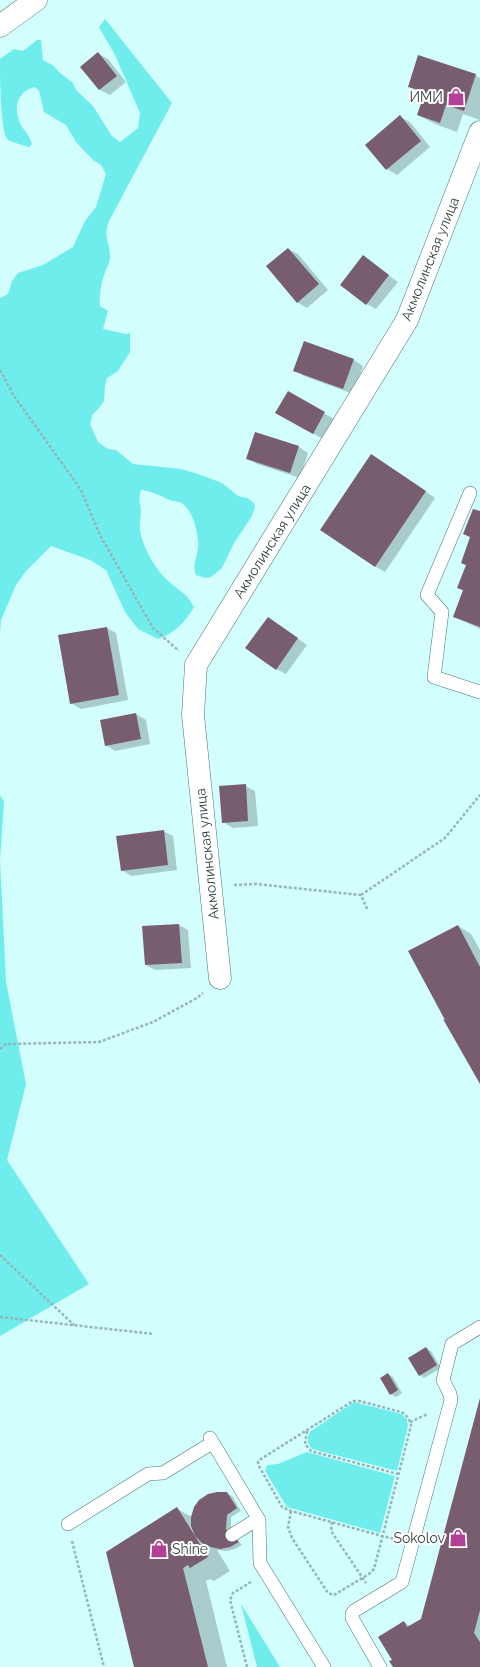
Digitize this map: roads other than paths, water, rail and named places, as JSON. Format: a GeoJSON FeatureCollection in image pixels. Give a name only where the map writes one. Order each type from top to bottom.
{"type":"FeatureCollection","features":[{"type":"Feature","properties":{"kind":"street"},"geometry":{"type":"LineString","coordinates":[[0,26],[36,0]]}},
{"type":"Feature","properties":{"kind":"street","name":"Акмолинская улица"},"geometry":{"type":"LineString","coordinates":[[220,978],[193,715],[196,665],[407,320],[479,136]]}},
{"type":"Feature","properties":{"kind":"lane"},"geometry":{"type":"LineString","coordinates":[[470,493],[427,595],[442,612],[434,676],[480,692]]}},
{"type":"Feature","properties":{"kind":"lane"},"geometry":{"type":"LineString","coordinates":[[380,1667],[352,1618],[352,1614],[354,1611],[402,1582],[451,1400],[450,1394],[443,1380],[451,1348],[456,1341],[480,1327]]}},
{"type":"Feature","properties":{"kind":"lane"},"geometry":{"type":"LineString","coordinates":[[68,1524],[148,1474],[163,1473],[211,1441],[258,1520],[260,1563],[324,1667]]}},
{"type":"Feature","properties":{"kind":"lane"},"geometry":{"type":"LineString","coordinates":[[232,1535],[258,1520]]}},
{"type":"Feature","properties":{"kind":"place","name":"ИМИ"},"geometry":{"type":"Point","coordinates":[456,97]}},
{"type":"Feature","properties":{"kind":"place","name":"Sokolov"},"geometry":{"type":"Point","coordinates":[458,1538]}},
{"type":"Feature","properties":{"kind":"place","name":"Shine"},"geometry":{"type":"Point","coordinates":[159,1549]}}]}
